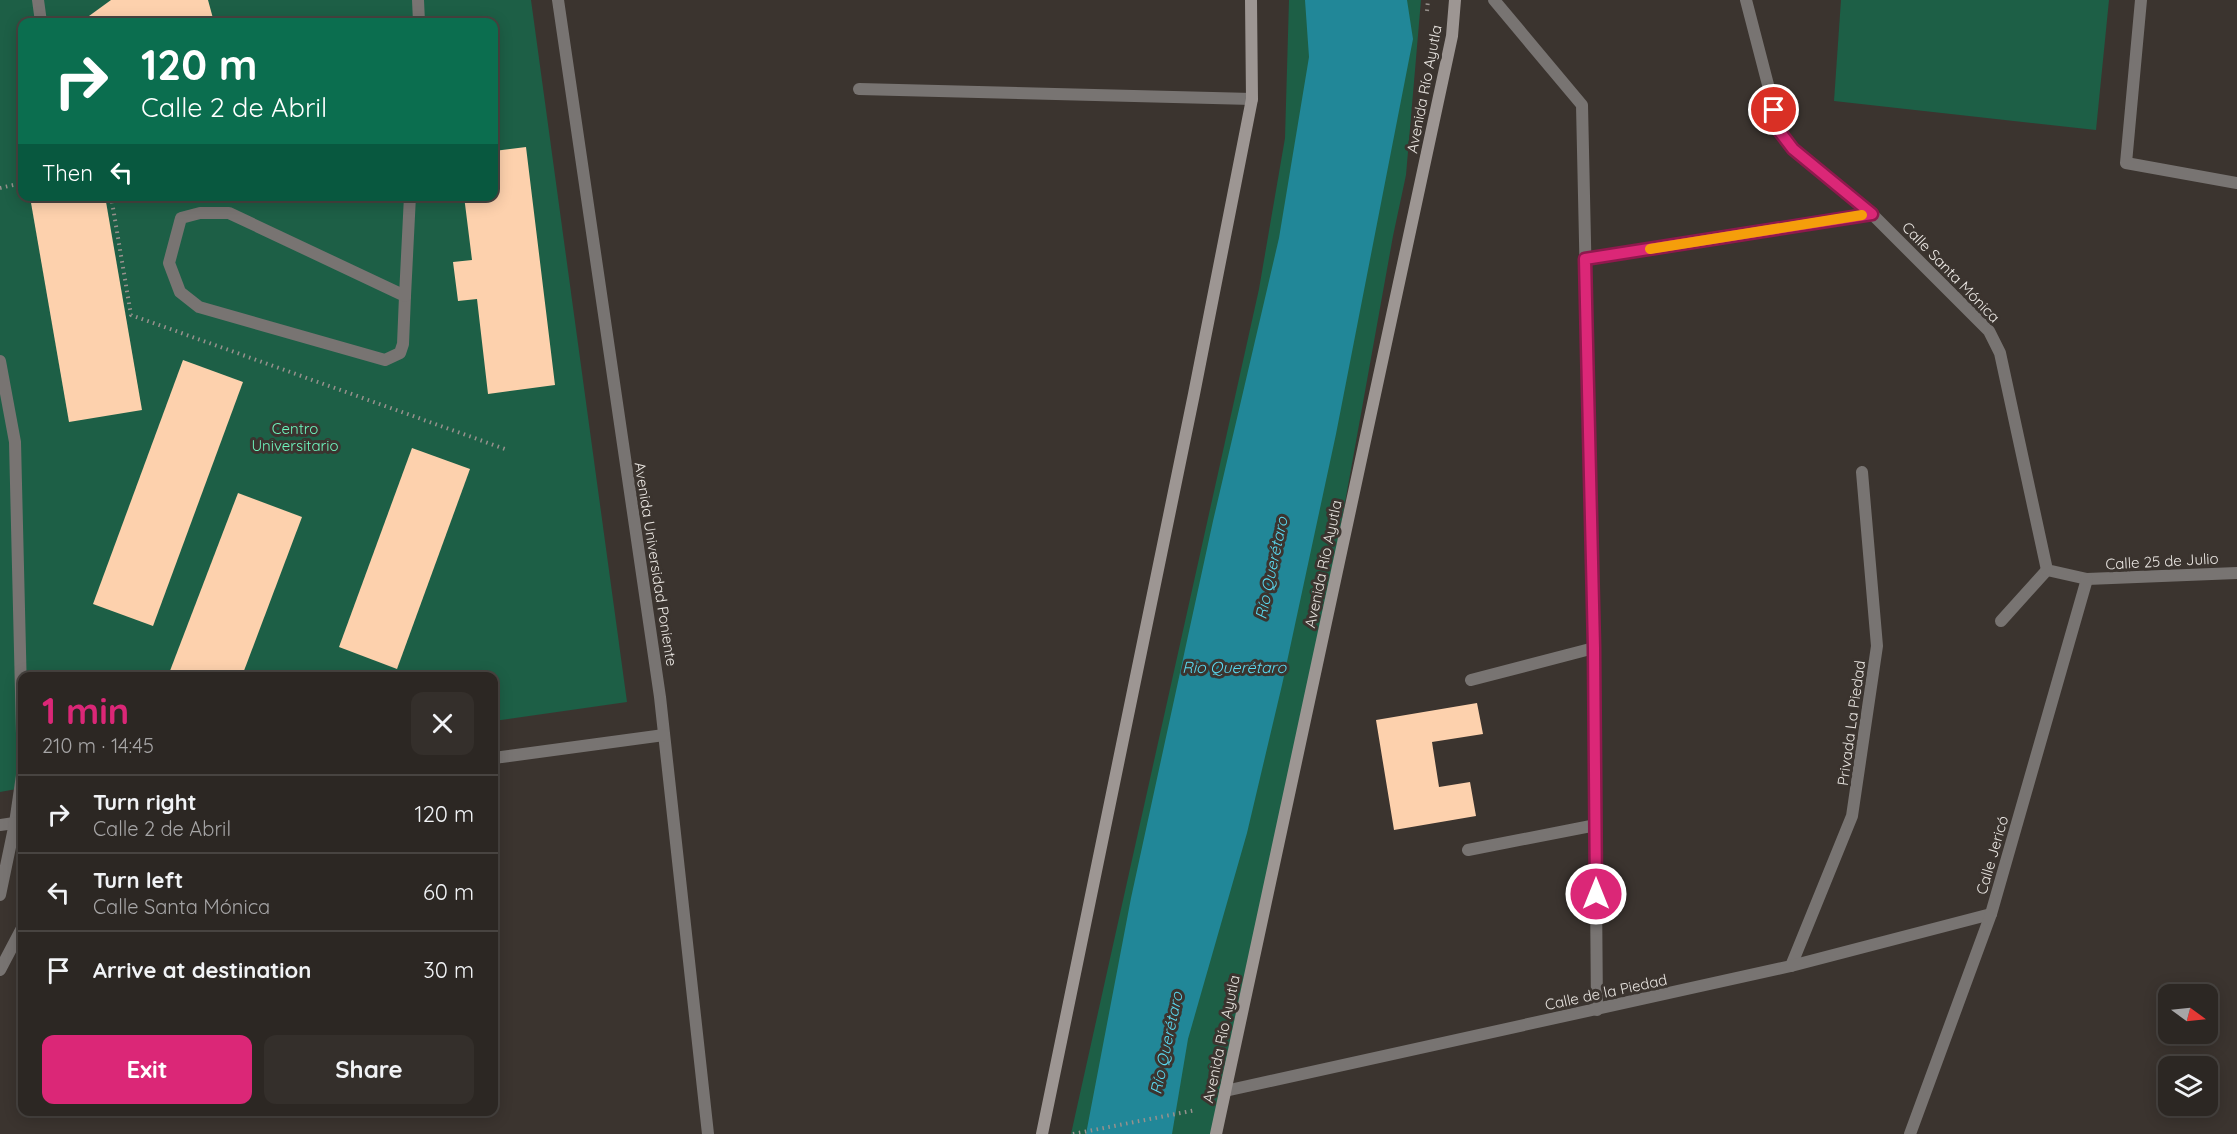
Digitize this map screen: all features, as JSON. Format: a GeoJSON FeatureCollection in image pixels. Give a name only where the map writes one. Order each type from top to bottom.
{"type":"FeatureCollection","features":[{"type":"Feature","properties":{"kind":"main road"},"geometry":{"type":"LineString","coordinates":[[1042,1134],[1252,99],[1251,0]]}},
{"type":"Feature","properties":{"kind":"main road","name":"Avenida Río Ayutla"},"geometry":{"type":"LineString","coordinates":[[1215,1134],[1452,36],[1455,0]]}},
{"type":"Feature","properties":{"kind":"street"},"geometry":{"type":"LineString","coordinates":[[38,0],[40,18]]}},
{"type":"Feature","properties":{"kind":"street"},"geometry":{"type":"LineString","coordinates":[[418,0],[419,18]]}},
{"type":"Feature","properties":{"kind":"street","name":"Avenida Universidad Poniente"},"geometry":{"type":"LineString","coordinates":[[558,0],[664,735],[708,1134]]}},
{"type":"Feature","properties":{"kind":"street"},"geometry":{"type":"LineString","coordinates":[[1494,0],[1582,105],[1594,648],[1597,1010]]}},
{"type":"Feature","properties":{"kind":"street","name":"Calle Santa Mónica"},"geometry":{"type":"LineString","coordinates":[[1746,0],[1780,132],[1793,149],[1872,214],[1989,331],[2000,353],[2047,570]]}},
{"type":"Feature","properties":{"kind":"street"},"geometry":{"type":"LineString","coordinates":[[2141,0],[2126,163],[2237,183]]}},
{"type":"Feature","properties":{"kind":"street"},"geometry":{"type":"LineString","coordinates":[[859,89],[1252,99]]}},
{"type":"Feature","properties":{"kind":"street"},"geometry":{"type":"LineString","coordinates":[[405,296],[229,213],[200,213],[181,218],[169,263],[180,292],[199,307],[385,360],[400,353],[403,344],[410,201]]}},
{"type":"Feature","properties":{"kind":"street"},"geometry":{"type":"LineString","coordinates":[[1585,259],[1872,214]]}},
{"type":"Feature","properties":{"kind":"street"},"geometry":{"type":"LineString","coordinates":[[0,361],[15,442],[21,672]]}},
{"type":"Feature","properties":{"kind":"street","name":"Privada La Piedad"},"geometry":{"type":"LineString","coordinates":[[1791,966],[1852,816],[1877,646],[1862,472]]}},
{"type":"Feature","properties":{"kind":"street"},"geometry":{"type":"LineString","coordinates":[[2001,621],[2047,570],[2087,579]]}},
{"type":"Feature","properties":{"kind":"street","name":"Calle 25 de Julio"},"geometry":{"type":"LineString","coordinates":[[2087,579],[2237,573]]}},
{"type":"Feature","properties":{"kind":"street","name":"Calle Jericó"},"geometry":{"type":"LineString","coordinates":[[1910,1134],[1991,914],[2087,579]]}},
{"type":"Feature","properties":{"kind":"street"},"geometry":{"type":"LineString","coordinates":[[1471,680],[1594,648]]}},
{"type":"Feature","properties":{"kind":"street"},"geometry":{"type":"LineString","coordinates":[[498,757],[664,735]]}},
{"type":"Feature","properties":{"kind":"street"},"geometry":{"type":"LineString","coordinates":[[0,825],[18,823]]}},
{"type":"Feature","properties":{"kind":"street"},"geometry":{"type":"LineString","coordinates":[[1468,850],[1596,825]]}},
{"type":"Feature","properties":{"kind":"street"},"geometry":{"type":"LineString","coordinates":[[0,896],[18,827]]}},
{"type":"Feature","properties":{"kind":"street","name":"Calle de la Piedad"},"geometry":{"type":"LineString","coordinates":[[1225,1091],[1791,966],[1991,914]]}},
{"type":"Feature","properties":{"kind":"street"},"geometry":{"type":"LineString","coordinates":[[0,970],[18,936]]}},
{"type":"Feature","properties":{"kind":"path"},"geometry":{"type":"LineString","coordinates":[[0,188],[18,184]]}},
{"type":"Feature","properties":{"kind":"path"},"geometry":{"type":"LineString","coordinates":[[112,201],[131,315],[505,449]]}},
{"type":"Feature","properties":{"kind":"path"},"geometry":{"type":"LineString","coordinates":[[1074,1134],[1200,1109]]}},
{"type":"Feature","properties":{"kind":"green space","name":"Centro Universitario"},"geometry":{"type":"Polygon","coordinates":[[[0,0],[531,0],[627,702],[498,720],[498,672],[18,672],[18,789],[0,792],[0,0]]]}},
{"type":"Feature","properties":{"kind":"green space","name":"Rio Querétaro"},"geometry":{"type":"Polygon","coordinates":[[[1289,0],[1421,0],[1406,175],[1335,558],[1212,1134],[1071,1134],[1259,289],[1285,138],[1289,0]]]}},
{"type":"Feature","properties":{"kind":"green space"},"geometry":{"type":"Polygon","coordinates":[[[1841,0],[2109,0],[2096,130],[1834,101],[1841,0]]]}},
{"type":"Feature","properties":{"kind":"water","name":"Rio Querétaro"},"geometry":{"type":"Polygon","coordinates":[[[1305,0],[1407,0],[1413,39],[1336,434],[1282,685],[1247,833],[1188,1039],[1172,1134],[1086,1134],[1131,898],[1213,521],[1279,238],[1309,57],[1305,0]]]}},
{"type":"Feature","properties":{"kind":"building"},"geometry":{"type":"Polygon","coordinates":[[[111,0],[208,0],[213,18],[89,18],[111,0]]]}},
{"type":"Feature","properties":{"kind":"building"},"geometry":{"type":"Polygon","coordinates":[[[526,147],[555,385],[488,394],[477,299],[458,301],[453,262],[472,260],[465,201],[498,201],[498,150],[526,147]]]}},
{"type":"Feature","properties":{"kind":"building"},"geometry":{"type":"Polygon","coordinates":[[[31,201],[106,201],[142,410],[69,422],[31,201]]]}},
{"type":"Feature","properties":{"kind":"building"},"geometry":{"type":"Polygon","coordinates":[[[183,360],[243,382],[153,626],[93,604],[183,360]]]}},
{"type":"Feature","properties":{"kind":"building"},"geometry":{"type":"Polygon","coordinates":[[[412,448],[470,469],[397,669],[339,647],[412,448]]]}},
{"type":"Feature","properties":{"kind":"building"},"geometry":{"type":"Polygon","coordinates":[[[238,493],[302,517],[244,672],[170,672],[238,493]]]}},
{"type":"Feature","properties":{"kind":"building"},"geometry":{"type":"Polygon","coordinates":[[[1477,703],[1483,734],[1432,742],[1439,787],[1470,782],[1476,816],[1394,830],[1376,720],[1477,703]]]}},
{"type":"Feature","properties":{"kind":"slow traffic"},"geometry":{"type":"LineString","coordinates":[[1650,249],[1862,215]]}},
{"type":"Feature","properties":{"kind":"route"},"geometry":{"type":"LineString","coordinates":[[1596,894],[1594,648],[1585,259],[1872,214],[1793,149],[1780,132],[1774,110]]}},
{"type":"Feature","properties":{"kind":"water label","name":"Río Querétaro"},"geometry":{"type":"Point","coordinates":[1271,568]}},
{"type":"Feature","properties":{"kind":"water label","name":"Río Querétaro"},"geometry":{"type":"Point","coordinates":[1166,1043]}}]}
